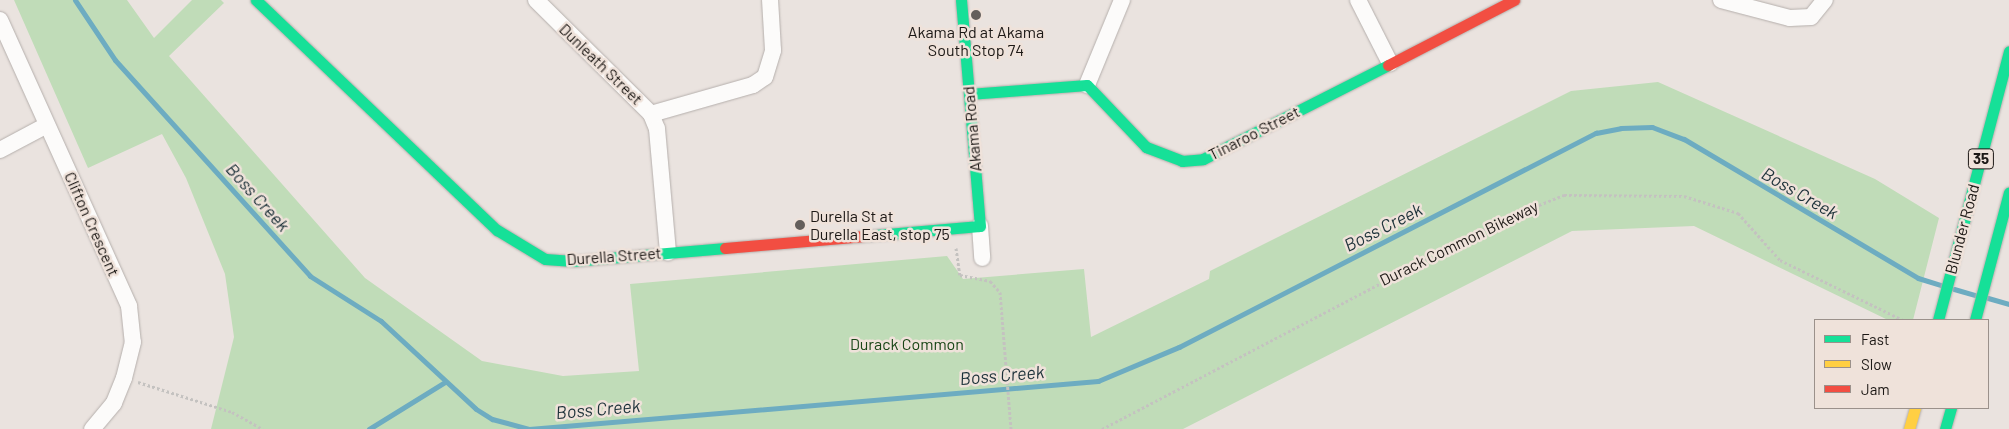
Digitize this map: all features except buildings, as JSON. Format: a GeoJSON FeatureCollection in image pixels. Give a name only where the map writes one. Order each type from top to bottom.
{"type":"FeatureCollection","features":[{"type":"Feature","properties":{"kind":"street","name":"Durella Street"},"geometry":{"type":"LineString","coordinates":[[256,0],[497,230],[523,250],[545,259],[573,261],[980,226]]}},
{"type":"Feature","properties":{"kind":"street","name":"Dunleath Street"},"geometry":{"type":"LineString","coordinates":[[536,0],[651,114],[657,129],[668,253]]}},
{"type":"Feature","properties":{"kind":"street"},"geometry":{"type":"LineString","coordinates":[[651,114],[753,85],[766,77],[772,58],[770,0]]}},
{"type":"Feature","properties":{"kind":"street","name":"Akama Road"},"geometry":{"type":"LineString","coordinates":[[961,0],[982,258]]}},
{"type":"Feature","properties":{"kind":"street"},"geometry":{"type":"LineString","coordinates":[[969,94],[1087,85],[1122,0]]}},
{"type":"Feature","properties":{"kind":"street"},"geometry":{"type":"LineString","coordinates":[[1358,0],[1390,63]]}},
{"type":"Feature","properties":{"kind":"street","name":"Tinaroo Street"},"geometry":{"type":"LineString","coordinates":[[1087,85],[1146,147],[1182,161],[1203,159],[1514,0]]}},
{"type":"Feature","properties":{"kind":"street"},"geometry":{"type":"LineString","coordinates":[[1721,0],[1790,18],[1812,18],[1824,0]]}},
{"type":"Feature","properties":{"kind":"street","name":"Clifton Crescent"},"geometry":{"type":"LineString","coordinates":[[0,20],[129,306],[133,342],[124,378],[114,404],[92,429]]}},
{"type":"Feature","properties":{"kind":"street","name":"Blunder Road"},"geometry":{"type":"LineString","coordinates":[[1940,315],[2009,51]]}},
{"type":"Feature","properties":{"kind":"street"},"geometry":{"type":"LineString","coordinates":[[0,150],[47,125]]}},
{"type":"Feature","properties":{"kind":"street"},"geometry":{"type":"LineString","coordinates":[[1975,319],[2009,192]]}},
{"type":"Feature","properties":{"kind":"street"},"geometry":{"type":"LineString","coordinates":[[1909,429],[1915,409]]}},
{"type":"Feature","properties":{"kind":"street"},"geometry":{"type":"LineString","coordinates":[[1945,429],[1951,409]]}},
{"type":"Feature","properties":{"kind":"path","name":"Durack Common Bikeway"},"geometry":{"type":"LineString","coordinates":[[1102,429],[1502,220],[1564,196],[1684,196],[1738,213],[1780,260],[1900,319]]}},
{"type":"Feature","properties":{"kind":"path"},"geometry":{"type":"LineString","coordinates":[[956,248],[960,276],[990,281],[999,287],[1011,429]]}},
{"type":"Feature","properties":{"kind":"path"},"geometry":{"type":"LineString","coordinates":[[124,378],[232,412],[263,429]]}},
{"type":"Feature","properties":{"kind":"green space","name":"Durack Common"},"geometry":{"type":"Polygon","coordinates":[[[14,0],[127,0],[154,38],[192,0],[221,0],[224,3],[169,56],[365,278],[482,361],[563,376],[639,371],[630,284],[947,256],[963,279],[1084,269],[1091,337],[1209,279],[1210,271],[1571,91],[1658,82],[1875,179],[1939,218],[1913,319],[1886,319],[1694,226],[1572,231],[1183,429],[211,429],[234,337],[225,274],[186,178],[162,134],[88,168],[14,0]]]}},
{"type":"Feature","properties":{"kind":"waterway","name":"Boss Creek"},"geometry":{"type":"LineString","coordinates":[[75,0],[115,60],[310,276],[381,321],[476,409],[492,419],[529,429],[1098,381],[1179,347],[1596,133],[1621,128],[1652,127],[1684,139],[1918,278],[1941,285]]}},
{"type":"Feature","properties":{"kind":"waterway","name":"Boss Creek"},"geometry":{"type":"LineString","coordinates":[[1954,289],[1975,295]]}},
{"type":"Feature","properties":{"kind":"waterway","name":"Boss Creek"},"geometry":{"type":"LineString","coordinates":[[1988,298],[2009,304]]}},
{"type":"Feature","properties":{"kind":"waterway"},"geometry":{"type":"LineString","coordinates":[[369,429],[445,382]]}},
{"type":"Feature","properties":{"kind":"traffic: fast"},"geometry":{"type":"LineString","coordinates":[[256,0],[497,230],[545,259],[573,261],[725,248]]}},
{"type":"Feature","properties":{"kind":"traffic: fast"},"geometry":{"type":"LineString","coordinates":[[864,236],[980,226],[961,0]]}},
{"type":"Feature","properties":{"kind":"traffic: fast"},"geometry":{"type":"LineString","coordinates":[[1938,319],[2009,51]]}},
{"type":"Feature","properties":{"kind":"traffic: fast"},"geometry":{"type":"LineString","coordinates":[[969,94],[1087,85],[1146,147],[1182,161],[1203,159],[1388,65]]}},
{"type":"Feature","properties":{"kind":"traffic: fast"},"geometry":{"type":"LineString","coordinates":[[1975,319],[2009,192]]}},
{"type":"Feature","properties":{"kind":"traffic: fast"},"geometry":{"type":"LineString","coordinates":[[1945,429],[1951,409]]}},
{"type":"Feature","properties":{"kind":"traffic: slow"},"geometry":{"type":"LineString","coordinates":[[1909,429],[1915,409]]}},
{"type":"Feature","properties":{"kind":"traffic: jam"},"geometry":{"type":"LineString","coordinates":[[1388,65],[1514,0]]}},
{"type":"Feature","properties":{"kind":"traffic: jam"},"geometry":{"type":"LineString","coordinates":[[725,248],[864,236]]}},
{"type":"Feature","properties":{"kind":"place","name":"Akama Rd at Akama South Stop 74"},"geometry":{"type":"Point","coordinates":[976,15]}},
{"type":"Feature","properties":{"kind":"place","name":"Durella St at Durella East, stop 75"},"geometry":{"type":"Point","coordinates":[800,225]}}]}
